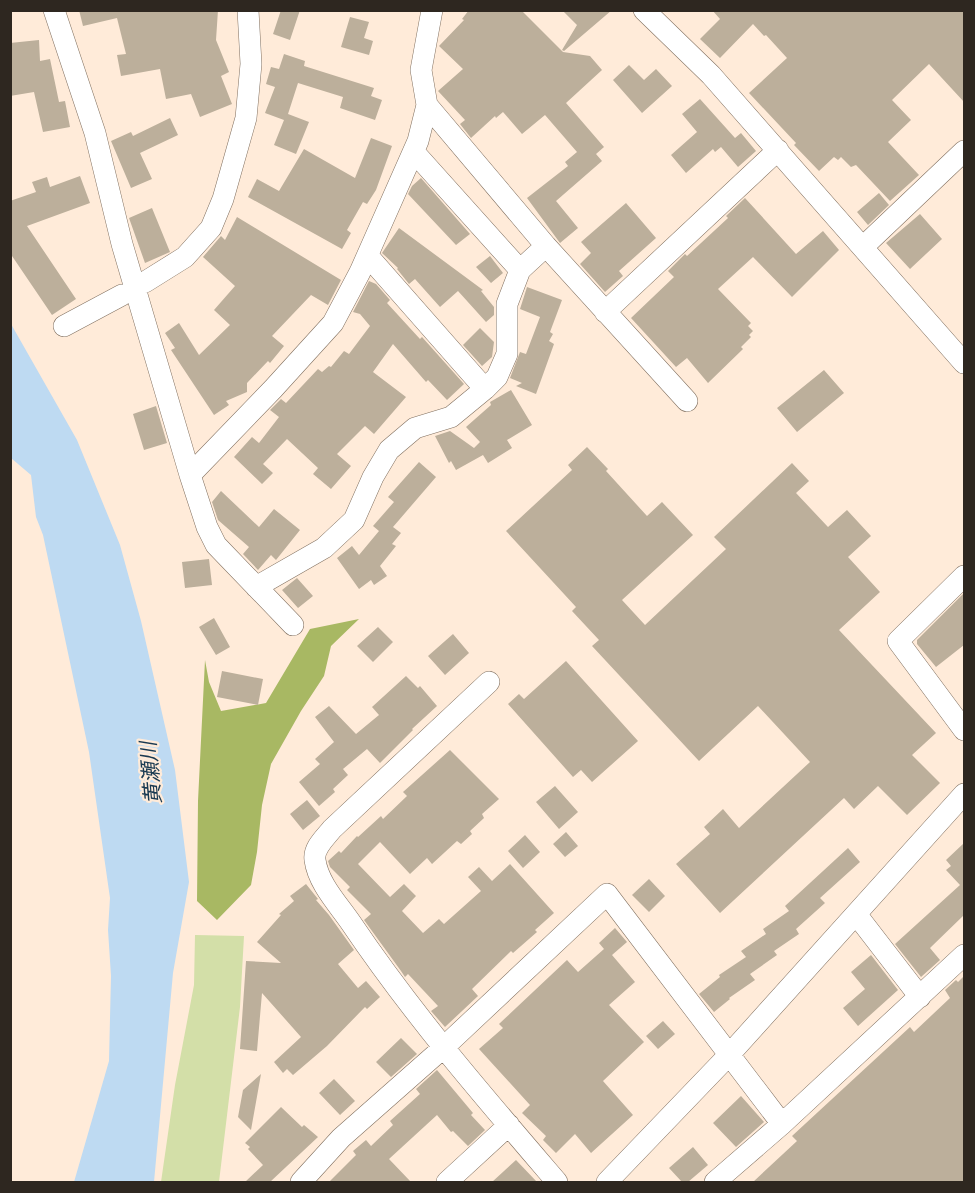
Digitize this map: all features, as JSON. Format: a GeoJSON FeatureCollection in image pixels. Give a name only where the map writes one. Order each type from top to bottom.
{"type":"FeatureCollection","features":[{"type":"Feature","properties":{"kind":"street"},"geometry":{"type":"LineString","coordinates":[[54,10],[95,133],[122,244],[189,475],[207,527],[216,545],[293,625]]}},
{"type":"Feature","properties":{"kind":"street"},"geometry":{"type":"LineString","coordinates":[[145,282],[185,257],[211,228],[223,199],[246,118],[251,64],[248,10]]}},
{"type":"Feature","properties":{"kind":"street"},"geometry":{"type":"LineString","coordinates":[[189,475],[273,389],[333,322],[368,256],[414,152],[427,105],[421,70],[432,10]]}},
{"type":"Feature","properties":{"kind":"street"},"geometry":{"type":"LineString","coordinates":[[644,10],[711,75],[864,246],[964,363]]}},
{"type":"Feature","properties":{"kind":"street"},"geometry":{"type":"LineString","coordinates":[[427,105],[546,246],[687,401]]}},
{"type":"Feature","properties":{"kind":"street"},"geometry":{"type":"LineString","coordinates":[[605,312],[778,150]]}},
{"type":"Feature","properties":{"kind":"street"},"geometry":{"type":"LineString","coordinates":[[864,246],[964,151]]}},
{"type":"Feature","properties":{"kind":"street"},"geometry":{"type":"LineString","coordinates":[[414,152],[520,270]]}},
{"type":"Feature","properties":{"kind":"street"},"geometry":{"type":"LineString","coordinates":[[256,587],[324,549],[354,520],[373,477],[389,450],[415,428],[451,417],[497,377],[507,354],[507,304],[520,270],[546,246]]}},
{"type":"Feature","properties":{"kind":"street"},"geometry":{"type":"LineString","coordinates":[[368,256],[485,389]]}},
{"type":"Feature","properties":{"kind":"street"},"geometry":{"type":"LineString","coordinates":[[64,326],[122,295]]}},
{"type":"Feature","properties":{"kind":"street"},"geometry":{"type":"LineString","coordinates":[[964,576],[898,641],[964,730]]}},
{"type":"Feature","properties":{"kind":"street"},"geometry":{"type":"LineString","coordinates":[[489,682],[332,829],[318,846],[314,858],[327,888],[369,951],[442,1048],[557,1182]]}},
{"type":"Feature","properties":{"kind":"street"},"geometry":{"type":"LineString","coordinates":[[607,1182],[728,1056],[964,794]]}},
{"type":"Feature","properties":{"kind":"street"},"geometry":{"type":"LineString","coordinates":[[301,1182],[341,1138],[442,1048],[607,894],[782,1124]]}},
{"type":"Feature","properties":{"kind":"street"},"geometry":{"type":"LineString","coordinates":[[856,914],[920,997]]}},
{"type":"Feature","properties":{"kind":"street"},"geometry":{"type":"LineString","coordinates":[[715,1182],[782,1124],[964,955]]}},
{"type":"Feature","properties":{"kind":"street"},"geometry":{"type":"LineString","coordinates":[[447,1182],[508,1125]]}},
{"type":"Feature","properties":{"kind":"green space"},"geometry":{"type":"Polygon","coordinates":[[[359,619],[331,646],[324,676],[271,764],[262,805],[251,885],[217,920],[197,901],[198,801],[205,660],[209,682],[221,711],[266,703],[310,629],[359,619]]]}},
{"type":"Feature","properties":{"kind":"green space"},"geometry":{"type":"Polygon","coordinates":[[[195,935],[244,936],[240,1007],[219,1182],[161,1182],[175,1085],[194,985],[195,935]]]}},
{"type":"Feature","properties":{"kind":"water","name":"黄瀬川"},"geometry":{"type":"Polygon","coordinates":[[[11,324],[77,440],[120,545],[141,621],[175,770],[189,882],[173,973],[154,1182],[74,1182],[109,1061],[111,976],[108,930],[110,898],[89,752],[43,535],[36,517],[31,475],[11,458],[11,324]]]}},
{"type":"Feature","properties":{"kind":"building"},"geometry":{"type":"Polygon","coordinates":[[[79,10],[218,10],[216,40],[229,72],[221,76],[232,104],[200,117],[191,94],[166,99],[160,69],[121,76],[117,55],[126,54],[117,18],[83,26],[79,10]]]}},
{"type":"Feature","properties":{"kind":"building"},"geometry":{"type":"Polygon","coordinates":[[[281,10],[300,10],[290,40],[273,34],[281,10]]]}},
{"type":"Feature","properties":{"kind":"building"},"geometry":{"type":"Polygon","coordinates":[[[469,10],[521,10],[563,52],[590,56],[602,70],[566,103],[604,147],[596,154],[602,161],[556,201],[578,228],[560,243],[527,198],[568,166],[565,162],[577,152],[545,115],[522,134],[503,112],[496,118],[495,116],[471,138],[460,124],[465,120],[438,91],[463,69],[439,46],[464,20],[462,19],[469,10]]]}},
{"type":"Feature","properties":{"kind":"building"},"geometry":{"type":"Polygon","coordinates":[[[562,10],[612,10],[564,51],[562,50],[577,25],[562,10]]]}},
{"type":"Feature","properties":{"kind":"building"},"geometry":{"type":"Polygon","coordinates":[[[712,10],[964,10],[964,102],[929,64],[892,100],[911,120],[888,142],[919,175],[890,201],[856,165],[851,167],[841,157],[838,160],[834,157],[819,171],[794,145],[796,143],[749,93],[787,58],[753,24],[720,58],[700,39],[720,19],[712,10]]]}},
{"type":"Feature","properties":{"kind":"building"},"geometry":{"type":"Polygon","coordinates":[[[350,17],[369,22],[364,38],[373,41],[369,55],[341,47],[350,17]]]}},
{"type":"Feature","properties":{"kind":"building"},"geometry":{"type":"Polygon","coordinates":[[[39,40],[40,61],[50,59],[59,102],[65,101],[70,127],[43,132],[34,92],[10,96],[10,43],[39,40]]]}},
{"type":"Feature","properties":{"kind":"building"},"geometry":{"type":"Polygon","coordinates":[[[284,54],[305,61],[304,66],[374,88],[371,96],[382,100],[375,120],[340,108],[343,97],[298,83],[288,114],[309,122],[296,154],[274,145],[284,120],[265,113],[275,87],[266,84],[271,67],[279,69],[284,54]]]}},
{"type":"Feature","properties":{"kind":"building"},"geometry":{"type":"Polygon","coordinates":[[[629,65],[644,80],[656,69],[672,86],[642,113],[613,80],[629,65]]]}},
{"type":"Feature","properties":{"kind":"building"},"geometry":{"type":"Polygon","coordinates":[[[700,99],[735,138],[741,133],[756,151],[738,167],[721,147],[715,152],[713,149],[686,173],[671,155],[697,132],[682,114],[700,99]]]}},
{"type":"Feature","properties":{"kind":"building"},"geometry":{"type":"Polygon","coordinates":[[[170,118],[178,135],[140,153],[152,179],[131,188],[111,141],[131,132],[133,136],[170,118]]]}},
{"type":"Feature","properties":{"kind":"building"},"geometry":{"type":"Polygon","coordinates":[[[371,138],[392,146],[376,190],[367,204],[363,202],[347,230],[351,233],[342,249],[248,197],[257,179],[279,191],[304,149],[355,178],[371,138]]]}},
{"type":"Feature","properties":{"kind":"building"},"geometry":{"type":"Polygon","coordinates":[[[80,176],[90,203],[27,226],[76,299],[52,315],[10,253],[10,201],[36,192],[32,182],[47,177],[50,187],[80,176]]]}},
{"type":"Feature","properties":{"kind":"building"},"geometry":{"type":"Polygon","coordinates":[[[421,178],[470,234],[456,245],[408,194],[412,186],[421,178]]]}},
{"type":"Feature","properties":{"kind":"building"},"geometry":{"type":"Polygon","coordinates":[[[879,193],[889,205],[868,225],[857,212],[879,193]]]}},
{"type":"Feature","properties":{"kind":"building"},"geometry":{"type":"Polygon","coordinates":[[[745,198],[796,254],[823,231],[839,250],[792,297],[753,257],[718,289],[751,323],[748,326],[753,331],[749,335],[751,337],[741,347],[743,349],[708,383],[687,358],[676,367],[631,318],[674,277],[668,271],[728,218],[726,216],[745,198]]]}},
{"type":"Feature","properties":{"kind":"building"},"geometry":{"type":"Polygon","coordinates":[[[626,203],[656,238],[619,271],[623,276],[605,292],[580,264],[591,253],[581,242],[626,203]]]}},
{"type":"Feature","properties":{"kind":"building"},"geometry":{"type":"Polygon","coordinates":[[[152,208],[170,252],[145,263],[129,218],[152,208]]]}},
{"type":"Feature","properties":{"kind":"building"},"geometry":{"type":"Polygon","coordinates":[[[920,214],[942,239],[910,269],[886,243],[920,214]]]}},
{"type":"Feature","properties":{"kind":"building"},"geometry":{"type":"Polygon","coordinates":[[[237,217],[341,280],[328,305],[311,295],[272,336],[284,346],[270,363],[268,361],[247,383],[247,392],[226,401],[229,405],[214,415],[171,350],[175,348],[165,333],[179,323],[199,355],[230,325],[214,310],[235,286],[203,257],[221,236],[225,240],[237,217]]]}},
{"type":"Feature","properties":{"kind":"building"},"geometry":{"type":"Polygon","coordinates":[[[399,228],[483,290],[481,291],[494,307],[494,315],[486,322],[458,291],[440,307],[415,279],[409,284],[398,268],[382,253],[399,228]]]}},
{"type":"Feature","properties":{"kind":"building"},"geometry":{"type":"Polygon","coordinates":[[[490,256],[503,273],[491,283],[476,267],[490,256]]]}},
{"type":"Feature","properties":{"kind":"building"},"geometry":{"type":"Polygon","coordinates":[[[369,281],[376,284],[390,300],[387,303],[420,339],[422,337],[464,384],[447,400],[428,380],[426,382],[393,344],[373,372],[406,397],[374,434],[365,426],[337,454],[351,466],[331,489],[313,474],[318,468],[287,439],[263,464],[273,473],[262,484],[234,457],[252,437],[259,443],[279,417],[270,410],[281,399],[286,403],[318,369],[322,372],[329,366],[331,367],[344,351],[349,354],[370,326],[360,314],[353,312],[369,281]]]}},
{"type":"Feature","properties":{"kind":"building"},"geometry":{"type":"Polygon","coordinates":[[[527,287],[562,300],[550,332],[553,334],[549,341],[554,344],[536,394],[516,386],[522,383],[510,378],[520,352],[526,354],[540,317],[520,309],[527,287]]]}},
{"type":"Feature","properties":{"kind":"building"},"geometry":{"type":"Polygon","coordinates":[[[480,328],[494,342],[492,357],[482,366],[463,345],[480,328]]]}},
{"type":"Feature","properties":{"kind":"building"},"geometry":{"type":"Polygon","coordinates":[[[824,370],[844,393],[797,432],[777,408],[824,370]]]}},
{"type":"Feature","properties":{"kind":"building"},"geometry":{"type":"Polygon","coordinates":[[[511,390],[532,425],[507,440],[512,448],[488,463],[483,455],[456,470],[451,461],[449,463],[435,436],[450,431],[474,448],[480,442],[466,427],[491,405],[490,402],[511,390]]]}},
{"type":"Feature","properties":{"kind":"building"},"geometry":{"type":"Polygon","coordinates":[[[156,406],[167,443],[144,450],[133,414],[156,406]]]}},
{"type":"Feature","properties":{"kind":"building"},"geometry":{"type":"Polygon","coordinates":[[[587,447],[647,516],[662,502],[693,535],[622,600],[645,625],[726,549],[714,537],[792,463],[809,481],[796,493],[828,527],[847,510],[871,536],[848,557],[880,592],[839,630],[936,733],[912,755],[940,783],[907,815],[878,786],[854,809],[844,798],[720,913],[676,864],[710,834],[704,827],[723,809],[739,828],[810,762],[758,706],[699,761],[592,646],[599,640],[572,611],[576,607],[506,531],[572,470],[568,465],[587,447]]]}},
{"type":"Feature","properties":{"kind":"building"},"geometry":{"type":"Polygon","coordinates":[[[419,462],[436,477],[393,527],[401,533],[392,544],[396,546],[380,566],[387,576],[374,585],[371,580],[359,589],[337,558],[352,546],[359,555],[379,531],[373,526],[394,502],[388,497],[419,462]]]}},
{"type":"Feature","properties":{"kind":"building"},"geometry":{"type":"Polygon","coordinates":[[[221,491],[259,527],[274,509],[300,530],[276,560],[271,555],[258,570],[243,554],[249,547],[218,520],[212,502],[221,491]]]}},
{"type":"Feature","properties":{"kind":"building"},"geometry":{"type":"Polygon","coordinates":[[[209,559],[212,585],[185,588],[182,562],[209,559]]]}},
{"type":"Feature","properties":{"kind":"building"},"geometry":{"type":"Polygon","coordinates":[[[297,578],[313,596],[298,608],[282,590],[297,578]]]}},
{"type":"Feature","properties":{"kind":"building"},"geometry":{"type":"Polygon","coordinates":[[[964,593],[964,645],[936,667],[917,644],[917,640],[964,593]]]}},
{"type":"Feature","properties":{"kind":"building"},"geometry":{"type":"Polygon","coordinates":[[[214,618],[230,647],[216,655],[199,627],[214,618]]]}},
{"type":"Feature","properties":{"kind":"building"},"geometry":{"type":"Polygon","coordinates":[[[378,627],[393,642],[373,662],[357,646],[378,627]]]}},
{"type":"Feature","properties":{"kind":"building"},"geometry":{"type":"Polygon","coordinates":[[[453,634],[469,653],[445,675],[428,656],[453,634]]]}},
{"type":"Feature","properties":{"kind":"building"},"geometry":{"type":"Polygon","coordinates":[[[566,661],[638,741],[592,782],[581,770],[573,777],[508,704],[519,694],[524,699],[566,661]]]}},
{"type":"Feature","properties":{"kind":"building"},"geometry":{"type":"Polygon","coordinates":[[[222,671],[263,679],[258,705],[217,697],[222,671]]]}},
{"type":"Feature","properties":{"kind":"building"},"geometry":{"type":"Polygon","coordinates":[[[406,676],[418,688],[420,686],[437,706],[380,763],[367,749],[343,769],[348,775],[333,789],[335,792],[319,806],[299,782],[320,764],[315,759],[334,742],[315,717],[329,706],[356,734],[379,715],[372,707],[406,676]]]}},
{"type":"Feature","properties":{"kind":"building"},"geometry":{"type":"Polygon","coordinates":[[[450,750],[499,799],[482,814],[484,818],[470,831],[472,834],[461,844],[457,841],[432,864],[427,858],[410,874],[380,842],[358,864],[390,897],[404,884],[416,896],[402,911],[423,933],[439,919],[444,924],[481,891],[468,877],[479,867],[492,881],[510,864],[554,913],[535,930],[537,932],[513,953],[511,951],[472,989],[478,996],[445,1027],[431,1011],[438,1006],[408,974],[405,977],[364,920],[371,914],[347,890],[350,887],[330,867],[328,861],[339,851],[341,853],[381,816],[383,819],[407,796],[403,792],[450,750]]]}},
{"type":"Feature","properties":{"kind":"building"},"geometry":{"type":"Polygon","coordinates":[[[555,786],[578,812],[559,829],[536,802],[555,786]]]}},
{"type":"Feature","properties":{"kind":"building"},"geometry":{"type":"Polygon","coordinates":[[[307,800],[320,816],[303,830],[290,814],[307,800]]]}},
{"type":"Feature","properties":{"kind":"building"},"geometry":{"type":"Polygon","coordinates":[[[566,832],[578,846],[565,857],[553,844],[566,832]]]}},
{"type":"Feature","properties":{"kind":"building"},"geometry":{"type":"Polygon","coordinates":[[[525,835],[540,852],[523,868],[508,851],[525,835]]]}},
{"type":"Feature","properties":{"kind":"building"},"geometry":{"type":"Polygon","coordinates":[[[964,843],[964,915],[930,948],[940,960],[921,977],[895,944],[960,885],[946,870],[951,866],[946,860],[964,843]]]}},
{"type":"Feature","properties":{"kind":"building"},"geometry":{"type":"Polygon","coordinates":[[[848,848],[860,862],[820,898],[825,903],[796,929],[799,934],[774,951],[777,955],[750,974],[755,980],[729,998],[714,1012],[699,994],[720,977],[719,975],[746,957],[741,951],[766,934],[763,929],[789,911],[785,906],[848,848]]]}},
{"type":"Feature","properties":{"kind":"building"},"geometry":{"type":"Polygon","coordinates":[[[649,879],[665,896],[649,912],[632,895],[649,879]]]}},
{"type":"Feature","properties":{"kind":"building"},"geometry":{"type":"Polygon","coordinates":[[[306,884],[354,950],[338,964],[358,988],[366,981],[380,997],[367,1009],[365,1007],[327,1046],[293,1075],[287,1069],[283,1073],[274,1062],[301,1037],[262,993],[257,1051],[240,1049],[246,961],[281,963],[257,942],[281,915],[279,914],[294,901],[290,896],[306,884]]]}},
{"type":"Feature","properties":{"kind":"building"},"geometry":{"type":"Polygon","coordinates":[[[615,928],[627,942],[612,955],[635,982],[609,1005],[644,1042],[603,1081],[633,1115],[591,1153],[575,1134],[556,1153],[543,1140],[546,1136],[522,1113],[530,1105],[479,1049],[503,1028],[499,1024],[567,960],[578,972],[604,949],[599,943],[615,928]]]}},
{"type":"Feature","properties":{"kind":"building"},"geometry":{"type":"Polygon","coordinates":[[[871,955],[898,990],[858,1026],[843,1008],[865,989],[851,972],[871,955]]]}},
{"type":"Feature","properties":{"kind":"building"},"geometry":{"type":"Polygon","coordinates":[[[964,976],[964,1182],[753,1182],[797,1141],[792,1136],[910,1027],[914,1032],[950,998],[945,990],[964,976]]]}},
{"type":"Feature","properties":{"kind":"building"},"geometry":{"type":"Polygon","coordinates":[[[663,1021],[675,1034],[658,1049],[646,1036],[663,1021]]]}},
{"type":"Feature","properties":{"kind":"building"},"geometry":{"type":"Polygon","coordinates":[[[401,1038],[417,1054],[391,1077],[376,1062],[401,1038]]]}},
{"type":"Feature","properties":{"kind":"building"},"geometry":{"type":"Polygon","coordinates":[[[437,1070],[485,1130],[468,1146],[453,1131],[451,1132],[437,1115],[389,1159],[411,1182],[329,1182],[356,1155],[353,1151],[366,1140],[371,1146],[393,1125],[390,1121],[420,1094],[416,1089],[437,1070]]]}},
{"type":"Feature","properties":{"kind":"building"},"geometry":{"type":"Polygon","coordinates":[[[261,1074],[251,1130],[238,1117],[243,1090],[261,1074]]]}},
{"type":"Feature","properties":{"kind":"building"},"geometry":{"type":"Polygon","coordinates":[[[334,1079],[355,1101],[340,1115],[319,1093],[334,1079]]]}},
{"type":"Feature","properties":{"kind":"building"},"geometry":{"type":"Polygon","coordinates":[[[741,1096],[764,1122],[736,1147],[713,1123],[741,1096]]]}},
{"type":"Feature","properties":{"kind":"building"},"geometry":{"type":"Polygon","coordinates":[[[281,1107],[302,1127],[304,1125],[318,1137],[270,1182],[245,1182],[263,1165],[245,1143],[281,1107]]]}},
{"type":"Feature","properties":{"kind":"building"},"geometry":{"type":"Polygon","coordinates":[[[693,1147],[708,1165],[688,1182],[682,1182],[669,1168],[693,1147]]]}},
{"type":"Feature","properties":{"kind":"building"},"geometry":{"type":"Polygon","coordinates":[[[516,1160],[537,1182],[492,1182],[516,1160]]]}}]}
